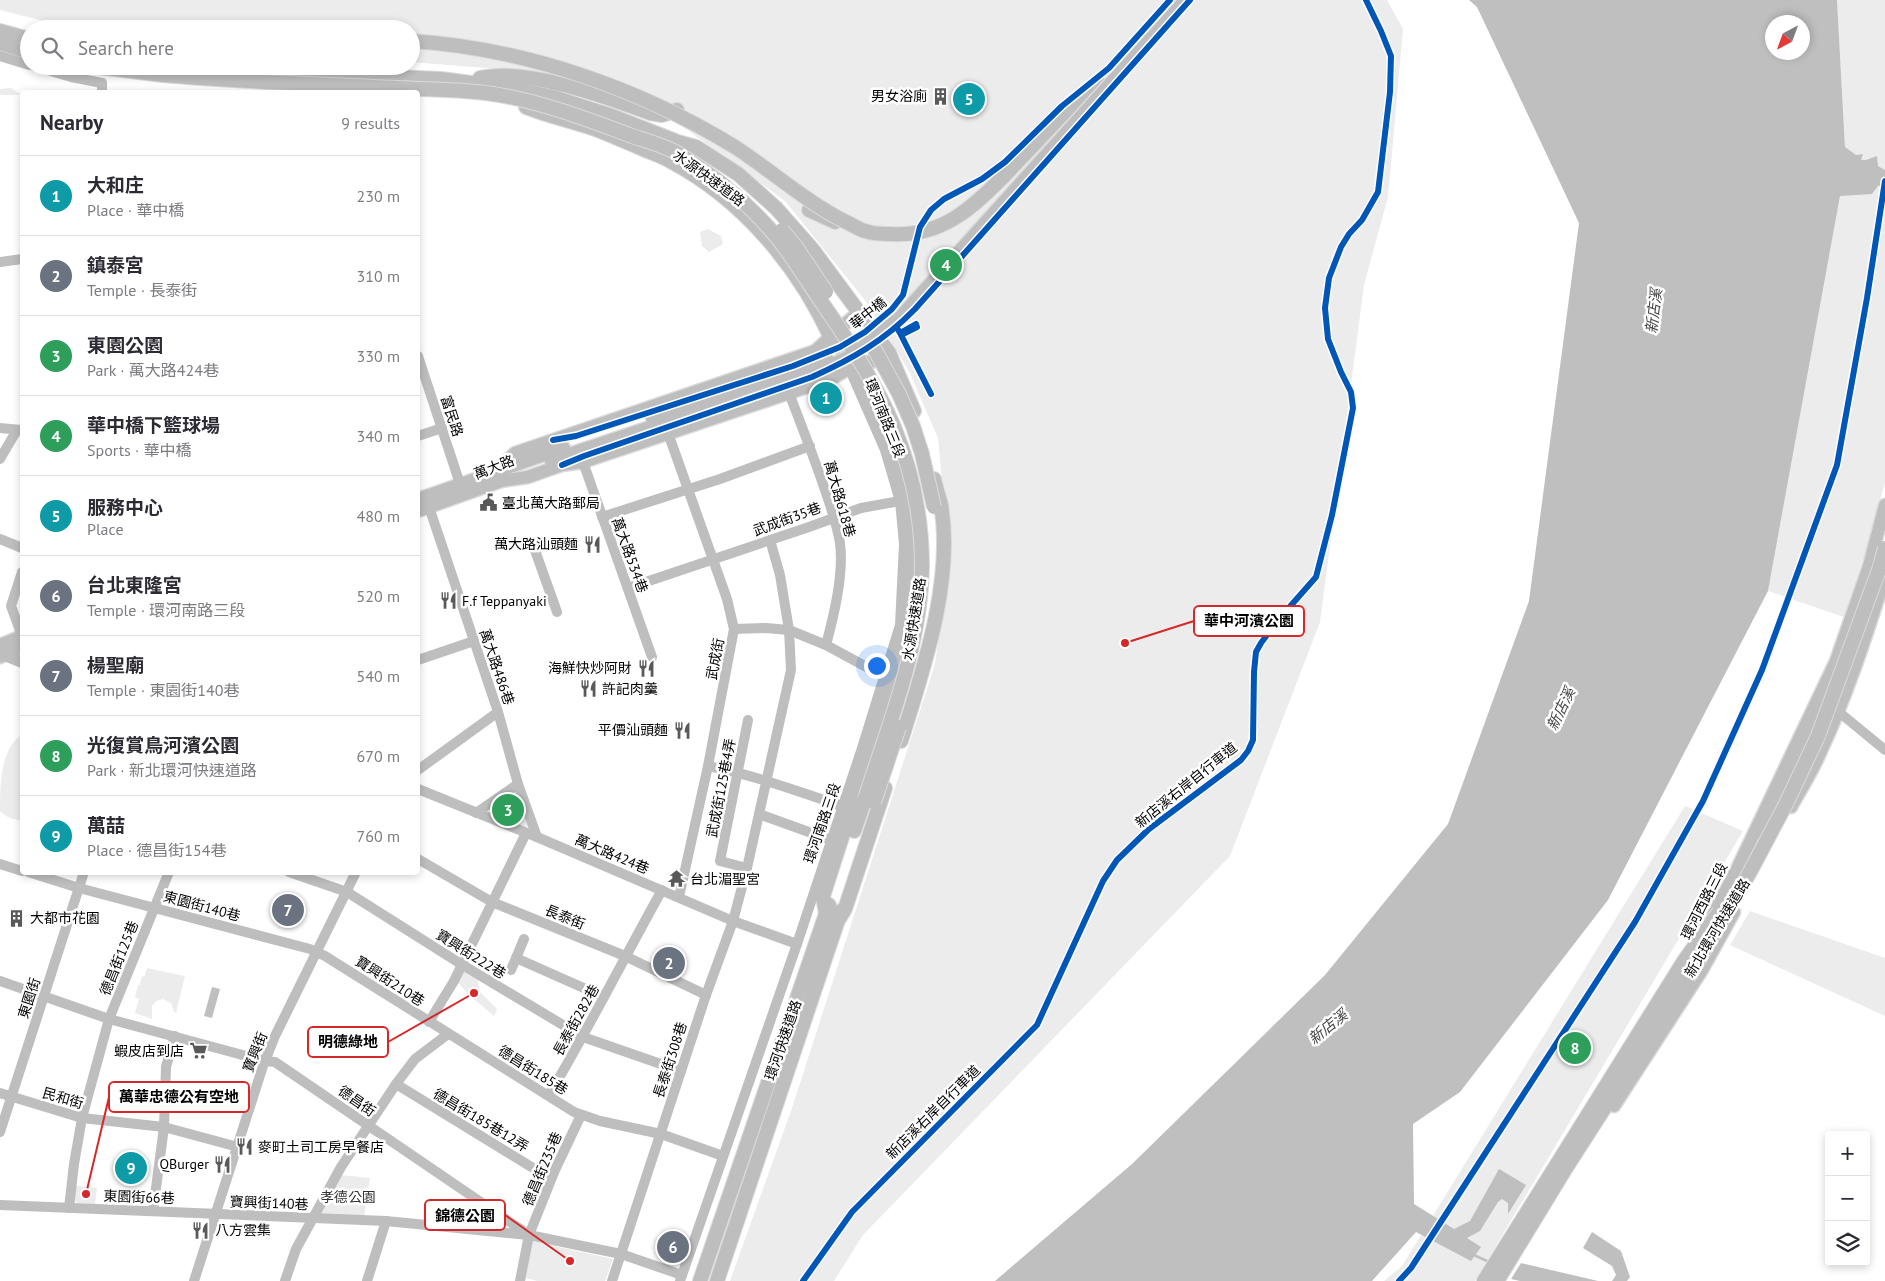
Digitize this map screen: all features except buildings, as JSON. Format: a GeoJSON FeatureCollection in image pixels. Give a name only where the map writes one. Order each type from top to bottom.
{"type":"FeatureCollection","features":[{"type":"Feature","properties":{"kind":"highway"},"geometry":{"type":"LineString","coordinates":[[0,31],[20,37]]}},
{"type":"Feature","properties":{"kind":"highway"},"geometry":{"type":"LineString","coordinates":[[420,42],[451,44],[504,53],[622,91],[701,126],[737,149],[811,202],[865,231]]}},
{"type":"Feature","properties":{"kind":"highway"},"geometry":{"type":"LineString","coordinates":[[0,43],[20,49]]}},
{"type":"Feature","properties":{"kind":"highway","name":"水源快速道路"},"geometry":{"type":"LineString","coordinates":[[163,75],[498,94],[564,110],[676,152],[730,190],[754,212],[777,237],[854,349],[879,394],[901,442],[914,490],[921,534],[921,593],[906,670],[869,801]]}},
{"type":"Feature","properties":{"kind":"highway","name":"水源快速道路"},"geometry":{"type":"LineString","coordinates":[[349,75],[440,79],[517,88],[612,116],[678,142],[736,183],[780,228],[815,275],[861,343],[900,417],[913,450],[919,473],[929,532],[931,560],[930,594],[922,640],[901,720],[869,801]]}},
{"type":"Feature","properties":{"kind":"highway"},"geometry":{"type":"LineString","coordinates":[[465,82],[487,76],[515,76],[566,85],[650,113],[662,115],[677,110]]}},
{"type":"Feature","properties":{"kind":"highway"},"geometry":{"type":"LineString","coordinates":[[809,210],[836,222],[865,231],[902,235],[931,229],[961,215],[984,196],[1062,114],[1100,84]]}},
{"type":"Feature","properties":{"kind":"highway"},"geometry":{"type":"LineString","coordinates":[[498,94],[530,108],[595,129],[672,161],[702,181],[748,218],[775,248],[813,302],[831,338]]}},
{"type":"Feature","properties":{"kind":"highway"},"geometry":{"type":"LineString","coordinates":[[678,142],[696,146],[738,174],[776,208],[813,250],[889,353],[922,433],[941,506],[944,544],[942,583],[920,679],[845,909],[839,919]]}},
{"type":"Feature","properties":{"kind":"highway"},"geometry":{"type":"LineString","coordinates":[[870,342],[899,394],[913,426],[922,454],[934,507],[938,560],[930,594]]}},
{"type":"Feature","properties":{"kind":"highway"},"geometry":{"type":"LineString","coordinates":[[826,914],[823,896],[908,631],[913,590],[914,551],[909,501],[892,446],[870,396],[859,376],[850,368]]}},
{"type":"Feature","properties":{"kind":"highway","name":"新北環河快速道路"},"geometry":{"type":"LineString","coordinates":[[1495,1280],[1711,941],[1777,821],[1818,736],[1885,548]]}},
{"type":"Feature","properties":{"kind":"highway","name":"新北環河快速道路"},"geometry":{"type":"LineString","coordinates":[[1495,1280],[1684,961],[1718,913],[1762,832],[1807,738],[1820,697]]}},
{"type":"Feature","properties":{"kind":"highway","name":"環河快速道路"},"geometry":{"type":"LineString","coordinates":[[700,1281],[826,914],[869,801]]}},
{"type":"Feature","properties":{"kind":"highway","name":"環河快速道路"},"geometry":{"type":"LineString","coordinates":[[717,1281],[839,919],[869,801]]}},
{"type":"Feature","properties":{"kind":"main road","name":"華中橋"},"geometry":{"type":"LineString","coordinates":[[581,451],[815,363],[837,354],[864,337],[891,316],[908,299],[1175,0]]}},
{"type":"Feature","properties":{"kind":"main road","name":"華中橋"},"geometry":{"type":"LineString","coordinates":[[581,451],[801,377],[839,362],[870,342],[899,318],[1185,0]]}},
{"type":"Feature","properties":{"kind":"main road"},"geometry":{"type":"LineString","coordinates":[[498,476],[515,453],[815,351],[831,338],[836,330],[859,313]]}},
{"type":"Feature","properties":{"kind":"main road"},"geometry":{"type":"LineString","coordinates":[[815,351],[830,354],[837,367],[831,379]]}},
{"type":"Feature","properties":{"kind":"main road"},"geometry":{"type":"LineString","coordinates":[[581,451],[668,433],[831,379],[859,363],[876,360],[889,353]]}},
{"type":"Feature","properties":{"kind":"main road","name":"萬大路"},"geometry":{"type":"LineString","coordinates":[[420,498],[460,484],[498,476],[581,451]]}},
{"type":"Feature","properties":{"kind":"main road","name":"萬大路"},"geometry":{"type":"LineString","coordinates":[[423,509],[498,476]]}},
{"type":"Feature","properties":{"kind":"main road","name":"環河西路三段"},"geometry":{"type":"LineString","coordinates":[[1514,1252],[1689,965],[1737,869],[1805,722],[1820,697],[1836,661],[1869,566],[1885,505]]}},
{"type":"Feature","properties":{"kind":"main road","name":"環河西路三段"},"geometry":{"type":"LineString","coordinates":[[1495,1280],[1702,970],[1820,754],[1860,656],[1885,577]]}},
{"type":"Feature","properties":{"kind":"main road"},"geometry":{"type":"LineString","coordinates":[[1,652],[20,638]]}},
{"type":"Feature","properties":{"kind":"main road"},"geometry":{"type":"LineString","coordinates":[[1,652],[20,648]]}},
{"type":"Feature","properties":{"kind":"street"},"geometry":{"type":"LineString","coordinates":[[0,56],[20,62]]}},
{"type":"Feature","properties":{"kind":"street"},"geometry":{"type":"LineString","coordinates":[[64,75],[102,88]]}},
{"type":"Feature","properties":{"kind":"street"},"geometry":{"type":"LineString","coordinates":[[0,262],[20,259]]}},
{"type":"Feature","properties":{"kind":"street","name":"環河南路三段"},"geometry":{"type":"LineString","coordinates":[[681,1278],[797,944],[862,748],[900,625],[904,544],[900,501],[885,450],[850,368],[831,338]]}},
{"type":"Feature","properties":{"kind":"street","name":"富民路"},"geometry":{"type":"LineString","coordinates":[[420,362],[460,484]]}},
{"type":"Feature","properties":{"kind":"street","name":"萬大路618巷"},"geometry":{"type":"LineString","coordinates":[[789,393],[810,446],[834,517],[840,544],[840,566],[834,614],[826,645]]}},
{"type":"Feature","properties":{"kind":"street"},"geometry":{"type":"LineString","coordinates":[[0,428],[20,430],[0,459]]}},
{"type":"Feature","properties":{"kind":"street"},"geometry":{"type":"LineString","coordinates":[[420,435],[442,428]]}},
{"type":"Feature","properties":{"kind":"street","name":"武成街"},"geometry":{"type":"LineString","coordinates":[[668,433],[714,559],[727,599],[734,629],[708,766],[679,897]]}},
{"type":"Feature","properties":{"kind":"street"},"geometry":{"type":"LineString","coordinates":[[602,517],[687,488],[720,479],[810,446]]}},
{"type":"Feature","properties":{"kind":"street","name":"萬大路534巷"},"geometry":{"type":"LineString","coordinates":[[581,451],[602,517],[652,657]]}},
{"type":"Feature","properties":{"kind":"street","name":"武成街35巷"},"geometry":{"type":"LineString","coordinates":[[628,588],[860,508],[900,501]]}},
{"type":"Feature","properties":{"kind":"street","name":"萬大路486巷"},"geometry":{"type":"LineString","coordinates":[[423,509],[474,640],[498,712],[518,784],[537,837]]}},
{"type":"Feature","properties":{"kind":"street"},"geometry":{"type":"LineString","coordinates":[[0,539],[20,547]]}},
{"type":"Feature","properties":{"kind":"street","name":"長泰街308巷"},"geometry":{"type":"LineString","coordinates":[[612,1281],[706,995],[733,921],[747,868],[791,670],[789,630],[780,575],[770,540]]}},
{"type":"Feature","properties":{"kind":"street"},"geometry":{"type":"LineString","coordinates":[[532,542],[556,612]]}},
{"type":"Feature","properties":{"kind":"street"},"geometry":{"type":"LineString","coordinates":[[20,578],[11,606],[20,631]]}},
{"type":"Feature","properties":{"kind":"street"},"geometry":{"type":"LineString","coordinates":[[734,629],[766,628],[789,630],[826,645],[884,677]]}},
{"type":"Feature","properties":{"kind":"street"},"geometry":{"type":"LineString","coordinates":[[420,659],[474,640]]}},
{"type":"Feature","properties":{"kind":"street"},"geometry":{"type":"LineString","coordinates":[[1,652],[20,662]]}},
{"type":"Feature","properties":{"kind":"street"},"geometry":{"type":"LineString","coordinates":[[1820,697],[1885,750]]}},
{"type":"Feature","properties":{"kind":"street"},"geometry":{"type":"LineString","coordinates":[[420,769],[498,712]]}},
{"type":"Feature","properties":{"kind":"street","name":"武成街125巷4弄"},"geometry":{"type":"LineString","coordinates":[[747,868],[720,861],[748,720]]}},
{"type":"Feature","properties":{"kind":"street"},"geometry":{"type":"LineString","coordinates":[[708,766],[766,780],[842,806]]}},
{"type":"Feature","properties":{"kind":"street"},"geometry":{"type":"LineString","coordinates":[[476,813],[518,784]]}},
{"type":"Feature","properties":{"kind":"street","name":"萬大路424巷"},"geometry":{"type":"LineString","coordinates":[[420,790],[537,837],[733,921],[797,944]]}},
{"type":"Feature","properties":{"kind":"street"},"geometry":{"type":"LineString","coordinates":[[759,814],[830,840]]}},
{"type":"Feature","properties":{"kind":"street"},"geometry":{"type":"LineString","coordinates":[[429,1022],[454,981],[526,833]]}},
{"type":"Feature","properties":{"kind":"street","name":"長泰街"},"geometry":{"type":"LineString","coordinates":[[420,860],[492,902],[625,956],[706,995]]}},
{"type":"Feature","properties":{"kind":"street"},"geometry":{"type":"LineString","coordinates":[[0,864],[20,870]]}},
{"type":"Feature","properties":{"kind":"street","name":"東園街140巷"},"geometry":{"type":"LineString","coordinates":[[38,875],[79,888],[317,952]]}},
{"type":"Feature","properties":{"kind":"street","name":"東園街"},"geometry":{"type":"LineString","coordinates":[[0,1132],[83,875]]}},
{"type":"Feature","properties":{"kind":"street","name":"德昌街125巷"},"geometry":{"type":"LineString","coordinates":[[69,1208],[82,1118],[109,1019],[168,875]]}},
{"type":"Feature","properties":{"kind":"street","name":"寶興街222巷"},"geometry":{"type":"LineString","coordinates":[[298,875],[347,892],[461,964],[583,1037],[681,1071]]}},
{"type":"Feature","properties":{"kind":"street","name":"寶興街"},"geometry":{"type":"LineString","coordinates":[[194,1281],[265,1061],[275,1036],[355,875]]}},
{"type":"Feature","properties":{"kind":"street","name":"長泰街282巷"},"geometry":{"type":"LineString","coordinates":[[549,1095],[583,1037],[662,890]]}},
{"type":"Feature","properties":{"kind":"street"},"geometry":{"type":"LineString","coordinates":[[511,970],[524,939]]}},
{"type":"Feature","properties":{"kind":"street","name":"寶興街210巷"},"geometry":{"type":"LineString","coordinates":[[317,952],[448,1034]]}},
{"type":"Feature","properties":{"kind":"street"},"geometry":{"type":"LineString","coordinates":[[516,958],[604,997]]}},
{"type":"Feature","properties":{"kind":"street","name":"德昌街"},"geometry":{"type":"LineString","coordinates":[[0,981],[109,1019],[265,1061],[275,1062],[529,1235],[621,1254],[681,1278]]}},
{"type":"Feature","properties":{"kind":"street"},"geometry":{"type":"LineString","coordinates":[[285,1281],[296,1249],[341,1167],[396,1084],[415,1059],[448,1034]]}},
{"type":"Feature","properties":{"kind":"street","name":"德昌街185巷"},"geometry":{"type":"LineString","coordinates":[[448,1034],[574,1112],[600,1121],[661,1134],[723,1156]]}},
{"type":"Feature","properties":{"kind":"street"},"geometry":{"type":"LineString","coordinates":[[153,1212],[164,1127],[166,1068],[175,1036]]}},
{"type":"Feature","properties":{"kind":"street","name":"德昌街185巷12弄"},"geometry":{"type":"LineString","coordinates":[[396,1084],[551,1179]]}},
{"type":"Feature","properties":{"kind":"street","name":"民和街"},"geometry":{"type":"LineString","coordinates":[[0,1093],[82,1118],[164,1127],[238,1147]]}},
{"type":"Feature","properties":{"kind":"street","name":"德昌街235巷"},"geometry":{"type":"LineString","coordinates":[[520,1281],[529,1235],[551,1179],[581,1115]]}},
{"type":"Feature","properties":{"kind":"street","name":"東園街66巷"},"geometry":{"type":"LineString","coordinates":[[0,1205],[216,1214]]}},
{"type":"Feature","properties":{"kind":"street","name":"寶興街140巷"},"geometry":{"type":"LineString","coordinates":[[216,1214],[386,1221],[529,1235]]}},
{"type":"Feature","properties":{"kind":"street"},"geometry":{"type":"LineString","coordinates":[[367,1281],[386,1221]]}},
{"type":"Feature","properties":{"kind":"green space"},"geometry":{"type":"Polygon","coordinates":[[[0,0],[1387,0],[1403,29],[1388,197],[1364,285],[1320,622],[1230,856],[863,1235],[834,1281],[730,1281],[792,1108],[935,664],[949,556],[938,438],[909,371],[864,299],[785,201],[686,129],[646,107],[522,71],[420,63],[420,20],[40,20],[0,10],[0,0]]]}},
{"type":"Feature","properties":{"kind":"green space"},"geometry":{"type":"Polygon","coordinates":[[[1837,0],[1885,0],[1885,483],[1844,617],[1768,591],[1846,163],[1837,0]]]}},
{"type":"Feature","properties":{"kind":"green space"},"geometry":{"type":"Polygon","coordinates":[[[11,88],[20,95],[0,95],[0,89],[11,88]]]}},
{"type":"Feature","properties":{"kind":"green space"},"geometry":{"type":"Polygon","coordinates":[[[708,229],[721,236],[723,244],[709,252],[702,246],[700,232],[708,229]]]}},
{"type":"Feature","properties":{"kind":"green space"},"geometry":{"type":"Polygon","coordinates":[[[20,737],[20,820],[10,818],[0,811],[1,780],[5,758],[15,741],[20,737]]]}},
{"type":"Feature","properties":{"kind":"green space"},"geometry":{"type":"Polygon","coordinates":[[[513,790],[520,791],[530,823],[526,828],[491,813],[490,807],[513,790]]]}},
{"type":"Feature","properties":{"kind":"green space"},"geometry":{"type":"Polygon","coordinates":[[[1685,806],[1743,831],[1475,1281],[1384,1281],[1402,1266],[1685,806]]]}},
{"type":"Feature","properties":{"kind":"green space"},"geometry":{"type":"Polygon","coordinates":[[[1750,911],[1885,958],[1885,1016],[1730,945],[1750,911]]]}},
{"type":"Feature","properties":{"kind":"green space"},"geometry":{"type":"Polygon","coordinates":[[[147,968],[185,976],[176,1013],[171,1003],[163,999],[156,1001],[152,1006],[152,1019],[135,1013],[139,999],[135,997],[138,985],[140,985],[142,976],[144,977],[147,968]]]}},
{"type":"Feature","properties":{"kind":"green space"},"geometry":{"type":"Polygon","coordinates":[[[463,969],[477,977],[480,992],[497,1009],[494,1016],[468,994],[457,981],[463,969]]]}},
{"type":"Feature","properties":{"kind":"green space","name":"孝德公園"},"geometry":{"type":"Polygon","coordinates":[[[341,1175],[370,1178],[364,1217],[317,1214],[341,1175]]]}},
{"type":"Feature","properties":{"kind":"green space"},"geometry":{"type":"Polygon","coordinates":[[[76,1186],[97,1188],[95,1204],[77,1203],[74,1199],[76,1186]]]}},
{"type":"Feature","properties":{"kind":"green space"},"geometry":{"type":"Polygon","coordinates":[[[532,1241],[613,1259],[605,1281],[537,1281],[526,1278],[532,1241]]]}},
{"type":"Feature","properties":{"kind":"water","name":"新店溪"},"geometry":{"type":"Polygon","coordinates":[[[1469,0],[1837,0],[1845,147],[1856,155],[1863,154],[1861,160],[1877,156],[1878,166],[1885,170],[1885,186],[1878,186],[1872,194],[1840,196],[1768,591],[1608,900],[1460,1092],[1413,1124],[1414,1204],[1454,1229],[1470,1221],[1499,1169],[1526,1185],[1508,1214],[1508,1203],[1502,1199],[1498,1202],[1480,1231],[1467,1238],[1481,1247],[1471,1261],[1416,1232],[1372,1281],[995,1281],[1132,1164],[1325,975],[1448,824],[1529,601],[1579,223],[1477,7],[1469,0]]]}},
{"type":"Feature","properties":{"kind":"water"},"geometry":{"type":"Polygon","coordinates":[[[212,987],[220,989],[212,1018],[204,1016],[212,987]]]}},
{"type":"Feature","properties":{"kind":"water"},"geometry":{"type":"Polygon","coordinates":[[[1592,1232],[1621,1251],[1630,1277],[1627,1281],[1612,1281],[1616,1275],[1612,1266],[1583,1248],[1592,1232]]]}},
{"type":"Feature","properties":{"kind":"water"},"geometry":{"type":"Polygon","coordinates":[[[1521,1263],[1598,1281],[1520,1281],[1511,1279],[1521,1263]]]}},
{"type":"Feature","properties":{"kind":"waterway"},"geometry":{"type":"LineString","coordinates":[[1474,1255],[1489,1262]]}},
{"type":"Feature","properties":{"kind":"cycle path"},"geometry":{"type":"LineString","coordinates":[[553,440],[576,436],[793,366],[840,347],[865,332],[892,309],[903,295],[920,227],[931,210],[944,199],[982,179],[1005,162],[1062,106],[1109,68],[1170,0]]}},
{"type":"Feature","properties":{"kind":"cycle path"},"geometry":{"type":"LineString","coordinates":[[562,465],[812,377],[854,356],[879,340],[915,309],[1190,0]]}},
{"type":"Feature","properties":{"kind":"cycle path","name":"新店溪右岸自行車道"},"geometry":{"type":"LineString","coordinates":[[803,1281],[852,1212],[1037,1025],[1103,881],[1117,860],[1149,829],[1241,760],[1253,740],[1256,652],[1279,619],[1316,577],[1332,515],[1353,408],[1351,392],[1328,339],[1325,308],[1329,278],[1341,247],[1349,234],[1362,220],[1378,192],[1390,92],[1391,56],[1366,0]]}},
{"type":"Feature","properties":{"kind":"cycle path"},"geometry":{"type":"LineString","coordinates":[[1399,1281],[1411,1268],[1635,922],[1703,801],[1762,670],[1837,465],[1867,298],[1885,181]]}},
{"type":"Feature","properties":{"kind":"cycle path"},"geometry":{"type":"LineString","coordinates":[[897,328],[900,333],[916,324],[917,327],[901,335],[931,394]]}},
{"type":"Feature","properties":{"kind":"place","name":"男女浴廁"},"geometry":{"type":"Point","coordinates":[941,96]}},
{"type":"Feature","properties":{"kind":"place","name":"服務中心"},"geometry":{"type":"Point","coordinates":[969,99]}},
{"type":"Feature","properties":{"kind":"place","name":"華中橋下籃球場"},"geometry":{"type":"Point","coordinates":[946,265]}},
{"type":"Feature","properties":{"kind":"place","name":"大和庄"},"geometry":{"type":"Point","coordinates":[826,398]}},
{"type":"Feature","properties":{"kind":"place","name":"臺北萬大路郵局"},"geometry":{"type":"Point","coordinates":[488,503]}},
{"type":"Feature","properties":{"kind":"place","name":"萬大路汕頭麵"},"geometry":{"type":"Point","coordinates":[592,544]}},
{"type":"Feature","properties":{"kind":"place","name":"F.f Teppanyaki"},"geometry":{"type":"Point","coordinates":[448,601]}},
{"type":"Feature","properties":{"kind":"place","name":"華中河濱公園"},"geometry":{"type":"Point","coordinates":[1125,643]}},
{"type":"Feature","properties":{"kind":"place","name":"海鮮快炒阿財"},"geometry":{"type":"Point","coordinates":[646,668]}},
{"type":"Feature","properties":{"kind":"place","name":"許記肉羹"},"geometry":{"type":"Point","coordinates":[588,689]}},
{"type":"Feature","properties":{"kind":"place","name":"平價汕頭麵"},"geometry":{"type":"Point","coordinates":[682,730]}},
{"type":"Feature","properties":{"kind":"place","name":"東園公園"},"geometry":{"type":"Point","coordinates":[508,810]}},
{"type":"Feature","properties":{"kind":"place","name":"台北湄聖宮"},"geometry":{"type":"Point","coordinates":[676,879]}},
{"type":"Feature","properties":{"kind":"place","name":"楊聖廟"},"geometry":{"type":"Point","coordinates":[288,910]}},
{"type":"Feature","properties":{"kind":"place","name":"大都市花園"},"geometry":{"type":"Point","coordinates":[16,918]}},
{"type":"Feature","properties":{"kind":"place","name":"鎮泰宮"},"geometry":{"type":"Point","coordinates":[669,963]}},
{"type":"Feature","properties":{"kind":"place","name":"明德綠地"},"geometry":{"type":"Point","coordinates":[474,993]}},
{"type":"Feature","properties":{"kind":"place","name":"光復賞鳥河濱公園"},"geometry":{"type":"Point","coordinates":[1575,1048]}},
{"type":"Feature","properties":{"kind":"place","name":"蝦皮店到店"},"geometry":{"type":"Point","coordinates":[198,1051]}},
{"type":"Feature","properties":{"kind":"place","name":"麥町土司工房早餐店"},"geometry":{"type":"Point","coordinates":[244,1147]}},
{"type":"Feature","properties":{"kind":"place","name":"QBurger"},"geometry":{"type":"Point","coordinates":[223,1164]}},
{"type":"Feature","properties":{"kind":"place","name":"萬喆"},"geometry":{"type":"Point","coordinates":[131,1168]}},
{"type":"Feature","properties":{"kind":"place","name":"萬華忠德公有空地"},"geometry":{"type":"Point","coordinates":[86,1194]}},
{"type":"Feature","properties":{"kind":"place","name":"八方雲集"},"geometry":{"type":"Point","coordinates":[201,1230]}},
{"type":"Feature","properties":{"kind":"place","name":"台北東隆宮"},"geometry":{"type":"Point","coordinates":[673,1247]}},
{"type":"Feature","properties":{"kind":"place","name":"錦德公園"},"geometry":{"type":"Point","coordinates":[570,1261]}}]}
